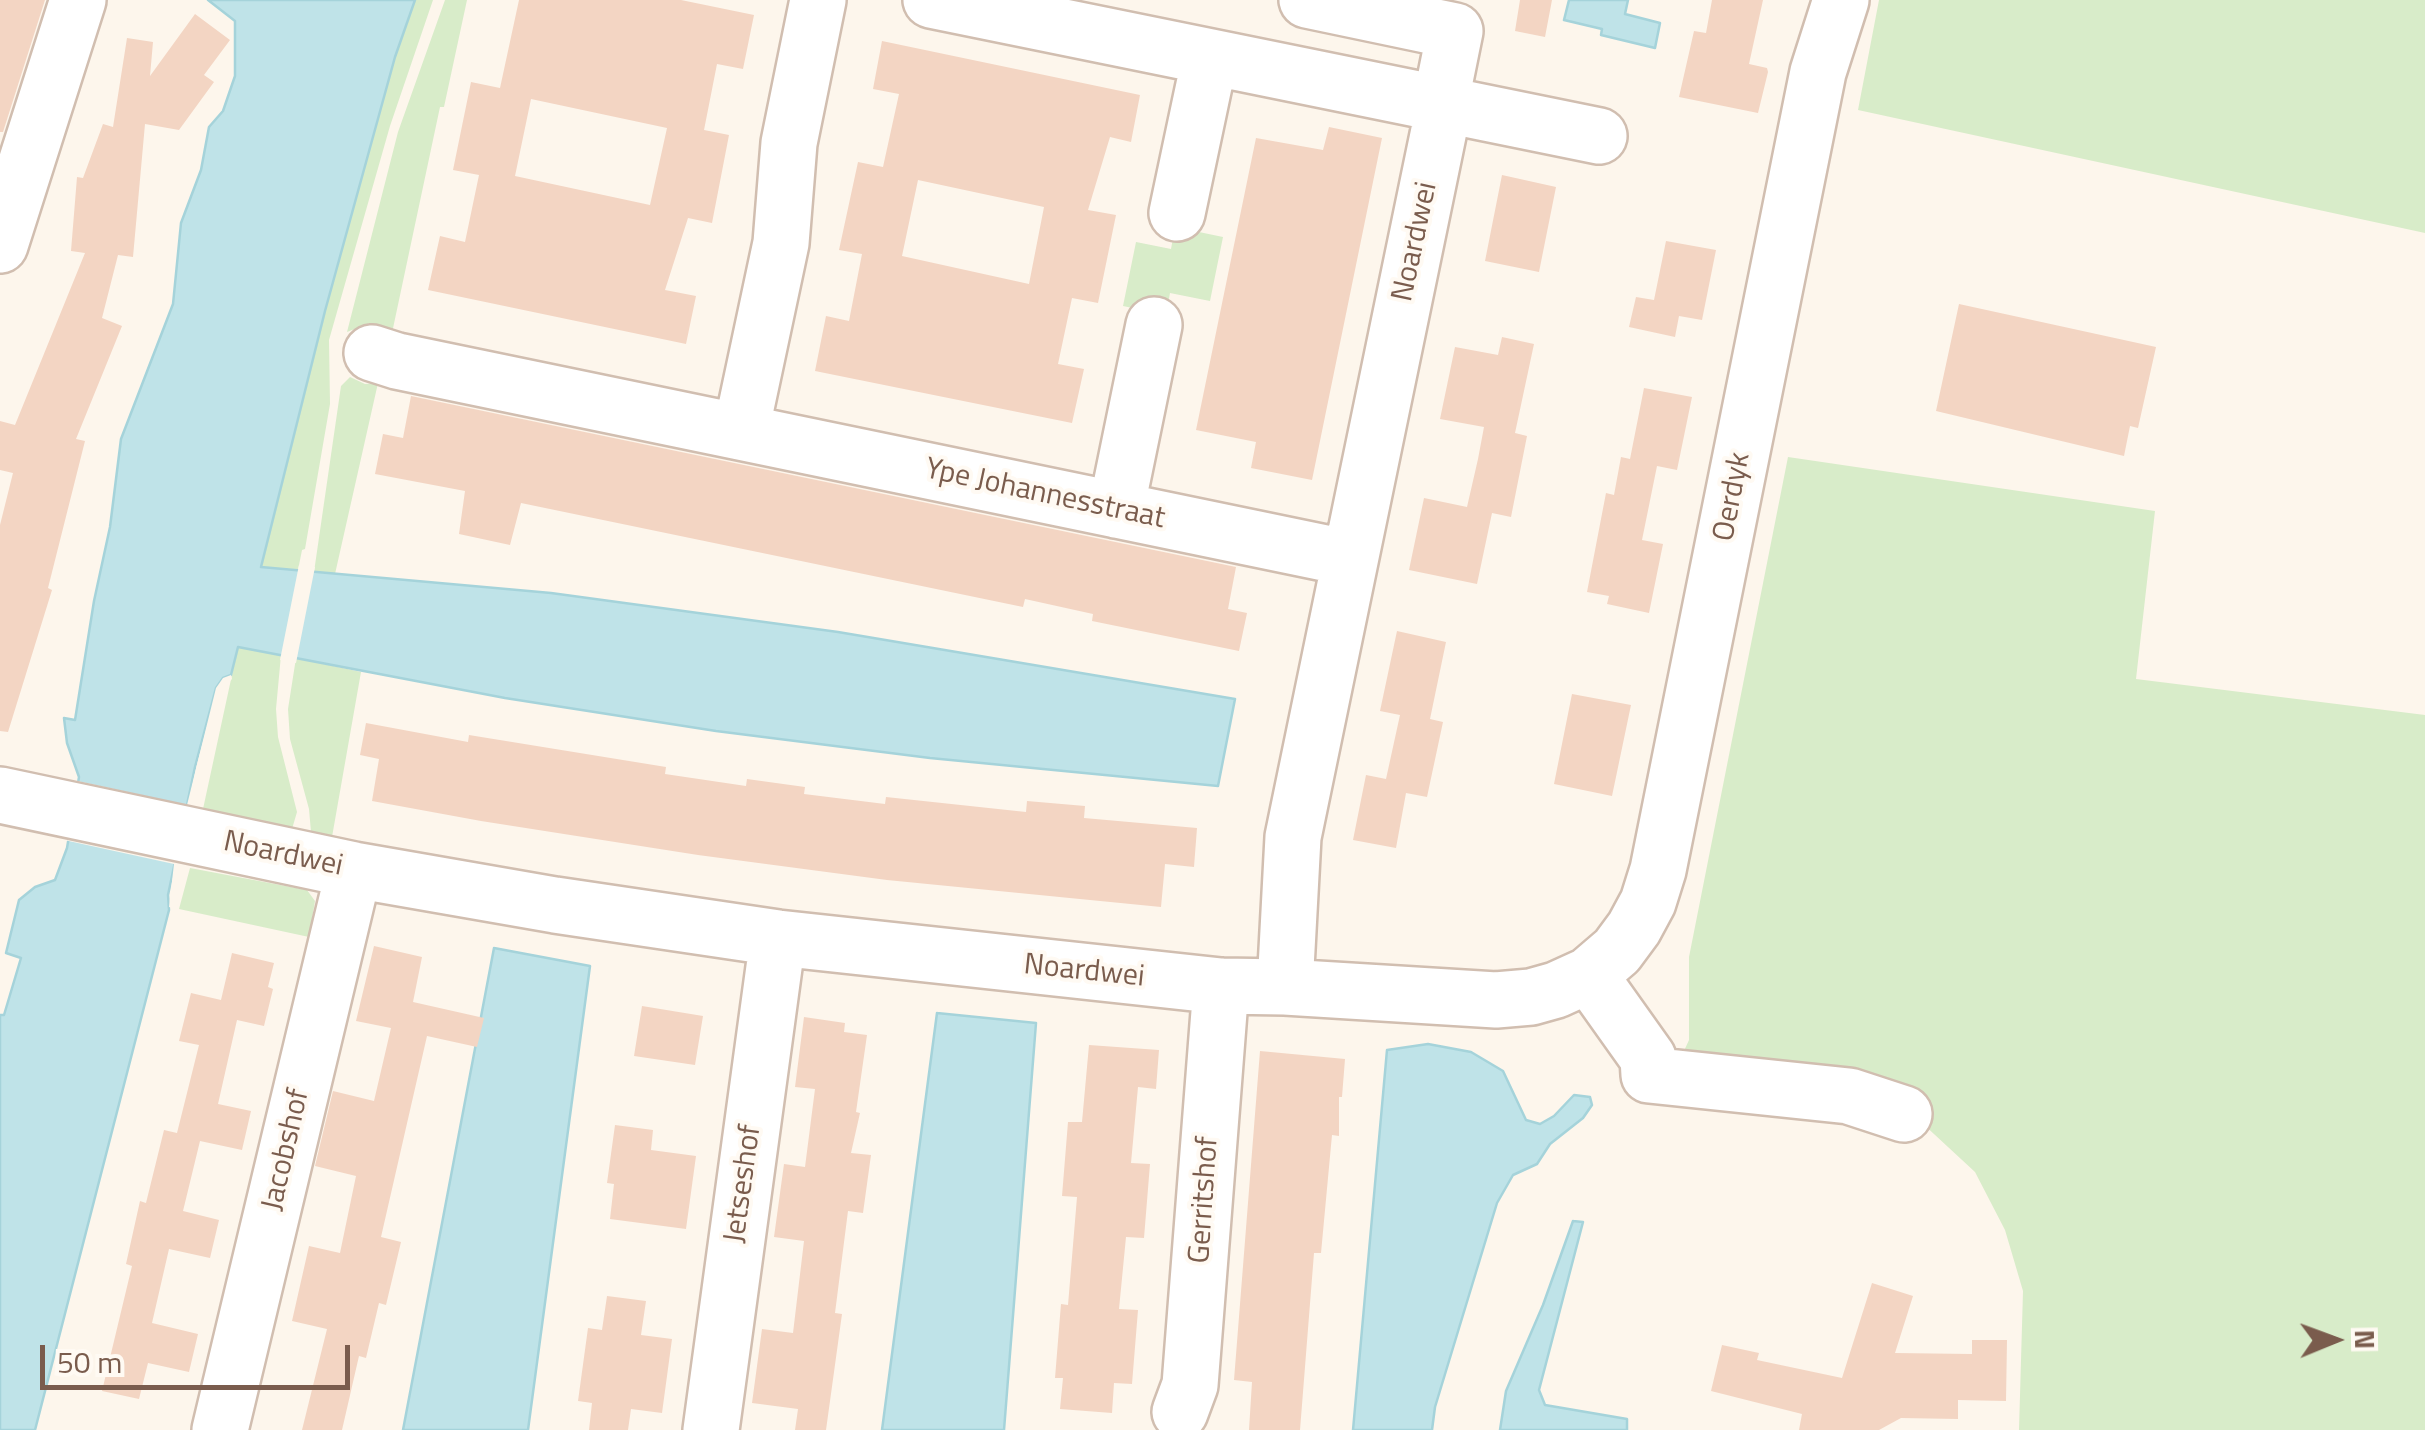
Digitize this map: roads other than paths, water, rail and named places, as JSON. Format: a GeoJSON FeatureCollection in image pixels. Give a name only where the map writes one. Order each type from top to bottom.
{"type":"FeatureCollection","features":[{"type":"Feature","properties":{"kind":"street"},"geometry":{"type":"LineString","coordinates":[[0,246],[78,0]]}},
{"type":"Feature","properties":{"kind":"street"},"geometry":{"type":"LineString","coordinates":[[740,431],[781,243],[788,143],[818,0]]}},
{"type":"Feature","properties":{"kind":"street"},"geometry":{"type":"LineString","coordinates":[[932,0],[1599,136]]}},
{"type":"Feature","properties":{"kind":"street"},"geometry":{"type":"LineString","coordinates":[[1307,0],[1455,31],[1442,105]]}},
{"type":"Feature","properties":{"kind":"street","name":"Oerdyk"},"geometry":{"type":"LineString","coordinates":[[1285,987],[1496,1000],[1531,997],[1589,975],[1617,951],[1634,928],[1658,870],[1818,72],[1841,0]]}},
{"type":"Feature","properties":{"kind":"street"},"geometry":{"type":"LineString","coordinates":[[1177,213],[1210,57]]}},
{"type":"Feature","properties":{"kind":"street","name":"Noardwei"},"geometry":{"type":"LineString","coordinates":[[19,799],[354,870],[555,905],[778,938],[1221,986],[1285,987],[1294,837],[1442,105]]}},
{"type":"Feature","properties":{"kind":"street"},"geometry":{"type":"LineString","coordinates":[[1116,510],[1154,326]]}},
{"type":"Feature","properties":{"kind":"street","name":"Ype Johannesstraat"},"geometry":{"type":"LineString","coordinates":[[372,353],[1349,558]]}},
{"type":"Feature","properties":{"kind":"street","name":"Jacobshof"},"geometry":{"type":"LineString","coordinates":[[220,1430],[354,870]]}},
{"type":"Feature","properties":{"kind":"street","name":"Jetseshof"},"geometry":{"type":"LineString","coordinates":[[711,1430],[778,938]]}},
{"type":"Feature","properties":{"kind":"street"},"geometry":{"type":"LineString","coordinates":[[1589,975],[1648,1058],[1649,1074],[1849,1096],[1904,1114]]}},
{"type":"Feature","properties":{"kind":"street","name":"Gerritshof"},"geometry":{"type":"LineString","coordinates":[[1180,1412],[1190,1385],[1221,986]]}},
{"type":"Feature","properties":{"kind":"water"},"geometry":{"type":"Polygon","coordinates":[[[208,0],[415,0],[395,57],[325,311],[261,567],[551,593],[838,632],[1235,699],[1218,786],[930,758],[716,731],[505,698],[238,647],[231,675],[216,688],[195,767],[168,895],[169,910],[35,1430],[0,1430],[0,1015],[4,1015],[21,958],[6,953],[19,900],[35,887],[55,880],[67,848],[79,777],[67,743],[64,718],[75,720],[110,527],[121,439],[173,304],[181,223],[201,170],[209,127],[223,111],[235,76],[235,21],[208,0]]]}},
{"type":"Feature","properties":{"kind":"water"},"geometry":{"type":"Polygon","coordinates":[[[1569,0],[1628,0],[1625,14],[1660,23],[1655,48],[1601,35],[1602,29],[1564,20],[1569,0]]]}},
{"type":"Feature","properties":{"kind":"water"},"geometry":{"type":"Polygon","coordinates":[[[494,948],[590,966],[528,1430],[403,1430],[494,948]]]}},
{"type":"Feature","properties":{"kind":"water"},"geometry":{"type":"Polygon","coordinates":[[[937,1013],[1036,1023],[1004,1430],[882,1430],[937,1013]]]}},
{"type":"Feature","properties":{"kind":"water"},"geometry":{"type":"Polygon","coordinates":[[[1428,1044],[1471,1052],[1503,1071],[1526,1120],[1540,1124],[1574,1095],[1590,1097],[1592,1105],[1583,1118],[1550,1144],[1537,1164],[1513,1175],[1497,1203],[1435,1407],[1432,1430],[1353,1430],[1387,1050],[1428,1044]]]}},
{"type":"Feature","properties":{"kind":"water"},"geometry":{"type":"Polygon","coordinates":[[[1573,1221],[1583,1222],[1539,1390],[1545,1405],[1627,1419],[1627,1430],[1500,1430],[1506,1391],[1573,1221]]]}}]}
